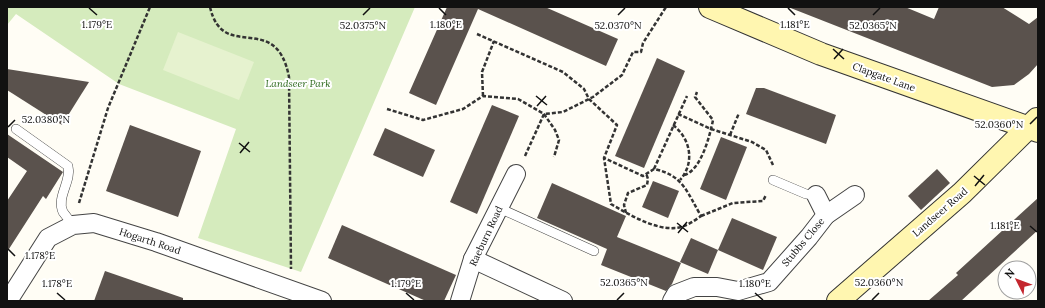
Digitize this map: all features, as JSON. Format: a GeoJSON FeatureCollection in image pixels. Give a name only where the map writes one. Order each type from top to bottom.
{"type":"FeatureCollection","features":[{"type":"Feature","properties":{"kind":"street","name":"Clapgate Lane"},"geometry":{"type":"LineString","coordinates":[[710,7],[821,54],[1035,126]]}},
{"type":"Feature","properties":{"kind":"street","name":"Landseer Road"},"geometry":{"type":"LineString","coordinates":[[847,296],[1035,126]]}},
{"type":"Feature","properties":{"kind":"street","name":"Raeburn Road"},"geometry":{"type":"LineString","coordinates":[[460,301],[473,259],[516,174]]}},
{"type":"Feature","properties":{"kind":"street","name":"Stubbs Close"},"geometry":{"type":"LineString","coordinates":[[672,301],[676,294],[694,287],[717,287],[738,291],[769,282],[809,237],[826,215],[855,194]]}},
{"type":"Feature","properties":{"kind":"street","name":"Stubbs Close"},"geometry":{"type":"LineString","coordinates":[[816,195],[826,215]]}},
{"type":"Feature","properties":{"kind":"street","name":"Hogarth Road"},"geometry":{"type":"LineString","coordinates":[[8,301],[48,238],[72,225],[94,224],[156,242],[322,301]]}},
{"type":"Feature","properties":{"kind":"street"},"geometry":{"type":"LineString","coordinates":[[473,259],[563,301]]}},
{"type":"Feature","properties":{"kind":"lane"},"geometry":{"type":"LineString","coordinates":[[16,130],[68,166],[70,173],[62,199],[62,211],[72,225]]}},
{"type":"Feature","properties":{"kind":"lane"},"geometry":{"type":"LineString","coordinates":[[773,180],[806,194],[816,195]]}},
{"type":"Feature","properties":{"kind":"lane"},"geometry":{"type":"LineString","coordinates":[[499,208],[594,251]]}},
{"type":"Feature","properties":{"kind":"path"},"geometry":{"type":"LineString","coordinates":[[72,225],[108,108],[150,7]]}},
{"type":"Feature","properties":{"kind":"path"},"geometry":{"type":"LineString","coordinates":[[210,7],[218,25],[229,36],[263,40],[271,44],[279,51],[285,61],[288,77],[291,290]]}},
{"type":"Feature","properties":{"kind":"path"},"geometry":{"type":"LineString","coordinates":[[544,114],[562,112],[589,98],[622,75],[633,52],[641,52],[643,43],[666,7]]}},
{"type":"Feature","properties":{"kind":"path"},"geometry":{"type":"LineString","coordinates":[[477,34],[562,72],[584,89],[589,98],[617,125],[604,158],[611,204],[626,213],[656,225],[675,228],[693,222],[701,216],[733,203],[763,201],[777,173],[766,150],[752,142],[711,129],[678,114]]}},
{"type":"Feature","properties":{"kind":"path"},"geometry":{"type":"LineString","coordinates":[[483,96],[482,72],[494,41]]}},
{"type":"Feature","properties":{"kind":"path"},"geometry":{"type":"LineString","coordinates":[[684,176],[690,174],[703,154],[713,120],[695,97],[697,92]]}},
{"type":"Feature","properties":{"kind":"path"},"geometry":{"type":"LineString","coordinates":[[388,109],[423,120],[463,109],[483,96],[518,99],[544,114],[555,130],[558,140],[554,157]]}},
{"type":"Feature","properties":{"kind":"path"},"geometry":{"type":"LineString","coordinates":[[654,169],[687,96]]}},
{"type":"Feature","properties":{"kind":"path"},"geometry":{"type":"LineString","coordinates":[[730,135],[739,113]]}},
{"type":"Feature","properties":{"kind":"path"},"geometry":{"type":"LineString","coordinates":[[516,174],[544,114]]}},
{"type":"Feature","properties":{"kind":"path"},"geometry":{"type":"LineString","coordinates":[[673,125],[679,130],[688,146],[690,160],[684,176],[680,180]]}},
{"type":"Feature","properties":{"kind":"path"},"geometry":{"type":"LineString","coordinates":[[604,158],[643,176],[654,169],[664,171],[680,180],[701,216]]}},
{"type":"Feature","properties":{"kind":"path"},"geometry":{"type":"LineString","coordinates":[[626,213],[624,205],[628,193],[647,184],[648,178],[646,173]]}},
{"type":"Feature","properties":{"kind":"green space","name":"Landseer Park"},"geometry":{"type":"Polygon","coordinates":[[[7,7],[415,7],[301,272],[198,238],[236,129],[119,84],[16,14],[7,25],[7,7]]]}},
{"type":"Feature","properties":{"kind":"green space"},"geometry":{"type":"Polygon","coordinates":[[[178,32],[254,62],[239,100],[163,70],[178,32]]]}},
{"type":"Feature","properties":{"kind":"building"},"geometry":{"type":"Polygon","coordinates":[[[447,7],[545,7],[618,39],[606,66],[478,9],[436,105],[409,93],[447,7]]]}},
{"type":"Feature","properties":{"kind":"building"},"geometry":{"type":"Polygon","coordinates":[[[788,7],[905,7],[934,19],[939,7],[1002,7],[1029,24],[1038,17],[1038,64],[1029,74],[1014,85],[992,87],[788,7]]]}},
{"type":"Feature","properties":{"kind":"building"},"geometry":{"type":"Polygon","coordinates":[[[657,58],[685,71],[644,168],[615,156],[657,58]]]}},
{"type":"Feature","properties":{"kind":"building"},"geometry":{"type":"Polygon","coordinates":[[[7,69],[89,82],[62,125],[7,90],[7,69]]]}},
{"type":"Feature","properties":{"kind":"building"},"geometry":{"type":"Polygon","coordinates":[[[756,88],[764,88],[836,115],[826,144],[746,114],[756,88]]]}},
{"type":"Feature","properties":{"kind":"building"},"geometry":{"type":"Polygon","coordinates":[[[492,105],[519,116],[477,214],[450,202],[492,105]]]}},
{"type":"Feature","properties":{"kind":"building"},"geometry":{"type":"Polygon","coordinates":[[[130,125],[201,151],[178,217],[106,191],[130,125]]]}},
{"type":"Feature","properties":{"kind":"building"},"geometry":{"type":"Polygon","coordinates":[[[385,128],[435,150],[423,177],[373,155],[385,128]]]}},
{"type":"Feature","properties":{"kind":"building"},"geometry":{"type":"Polygon","coordinates":[[[7,134],[63,172],[46,199],[43,196],[7,252],[7,201],[27,171],[7,157],[7,134]]]}},
{"type":"Feature","properties":{"kind":"building"},"geometry":{"type":"Polygon","coordinates":[[[721,137],[747,147],[726,200],[700,189],[721,137]]]}},
{"type":"Feature","properties":{"kind":"building"},"geometry":{"type":"Polygon","coordinates":[[[937,169],[950,183],[921,210],[908,196],[937,169]]]}},
{"type":"Feature","properties":{"kind":"building"},"geometry":{"type":"Polygon","coordinates":[[[653,181],[679,191],[668,218],[642,207],[653,181]]]}},
{"type":"Feature","properties":{"kind":"building"},"geometry":{"type":"Polygon","coordinates":[[[552,183],[626,216],[617,237],[681,263],[672,284],[666,291],[601,265],[607,249],[537,218],[552,183]]]}},
{"type":"Feature","properties":{"kind":"building"},"geometry":{"type":"Polygon","coordinates":[[[1038,198],[1038,230],[1005,260],[997,260],[997,268],[961,301],[928,301],[958,275],[956,273],[1038,198]]]}},
{"type":"Feature","properties":{"kind":"building"},"geometry":{"type":"Polygon","coordinates":[[[732,218],[777,237],[763,270],[718,250],[732,218]]]}},
{"type":"Feature","properties":{"kind":"building"},"geometry":{"type":"Polygon","coordinates":[[[342,225],[456,275],[444,301],[426,301],[328,258],[342,225]]]}},
{"type":"Feature","properties":{"kind":"building"},"geometry":{"type":"Polygon","coordinates":[[[691,238],[718,250],[708,274],[680,262],[691,238]]]}},
{"type":"Feature","properties":{"kind":"building"},"geometry":{"type":"Polygon","coordinates":[[[105,271],[183,298],[183,301],[94,301],[105,271]]]}}]}
